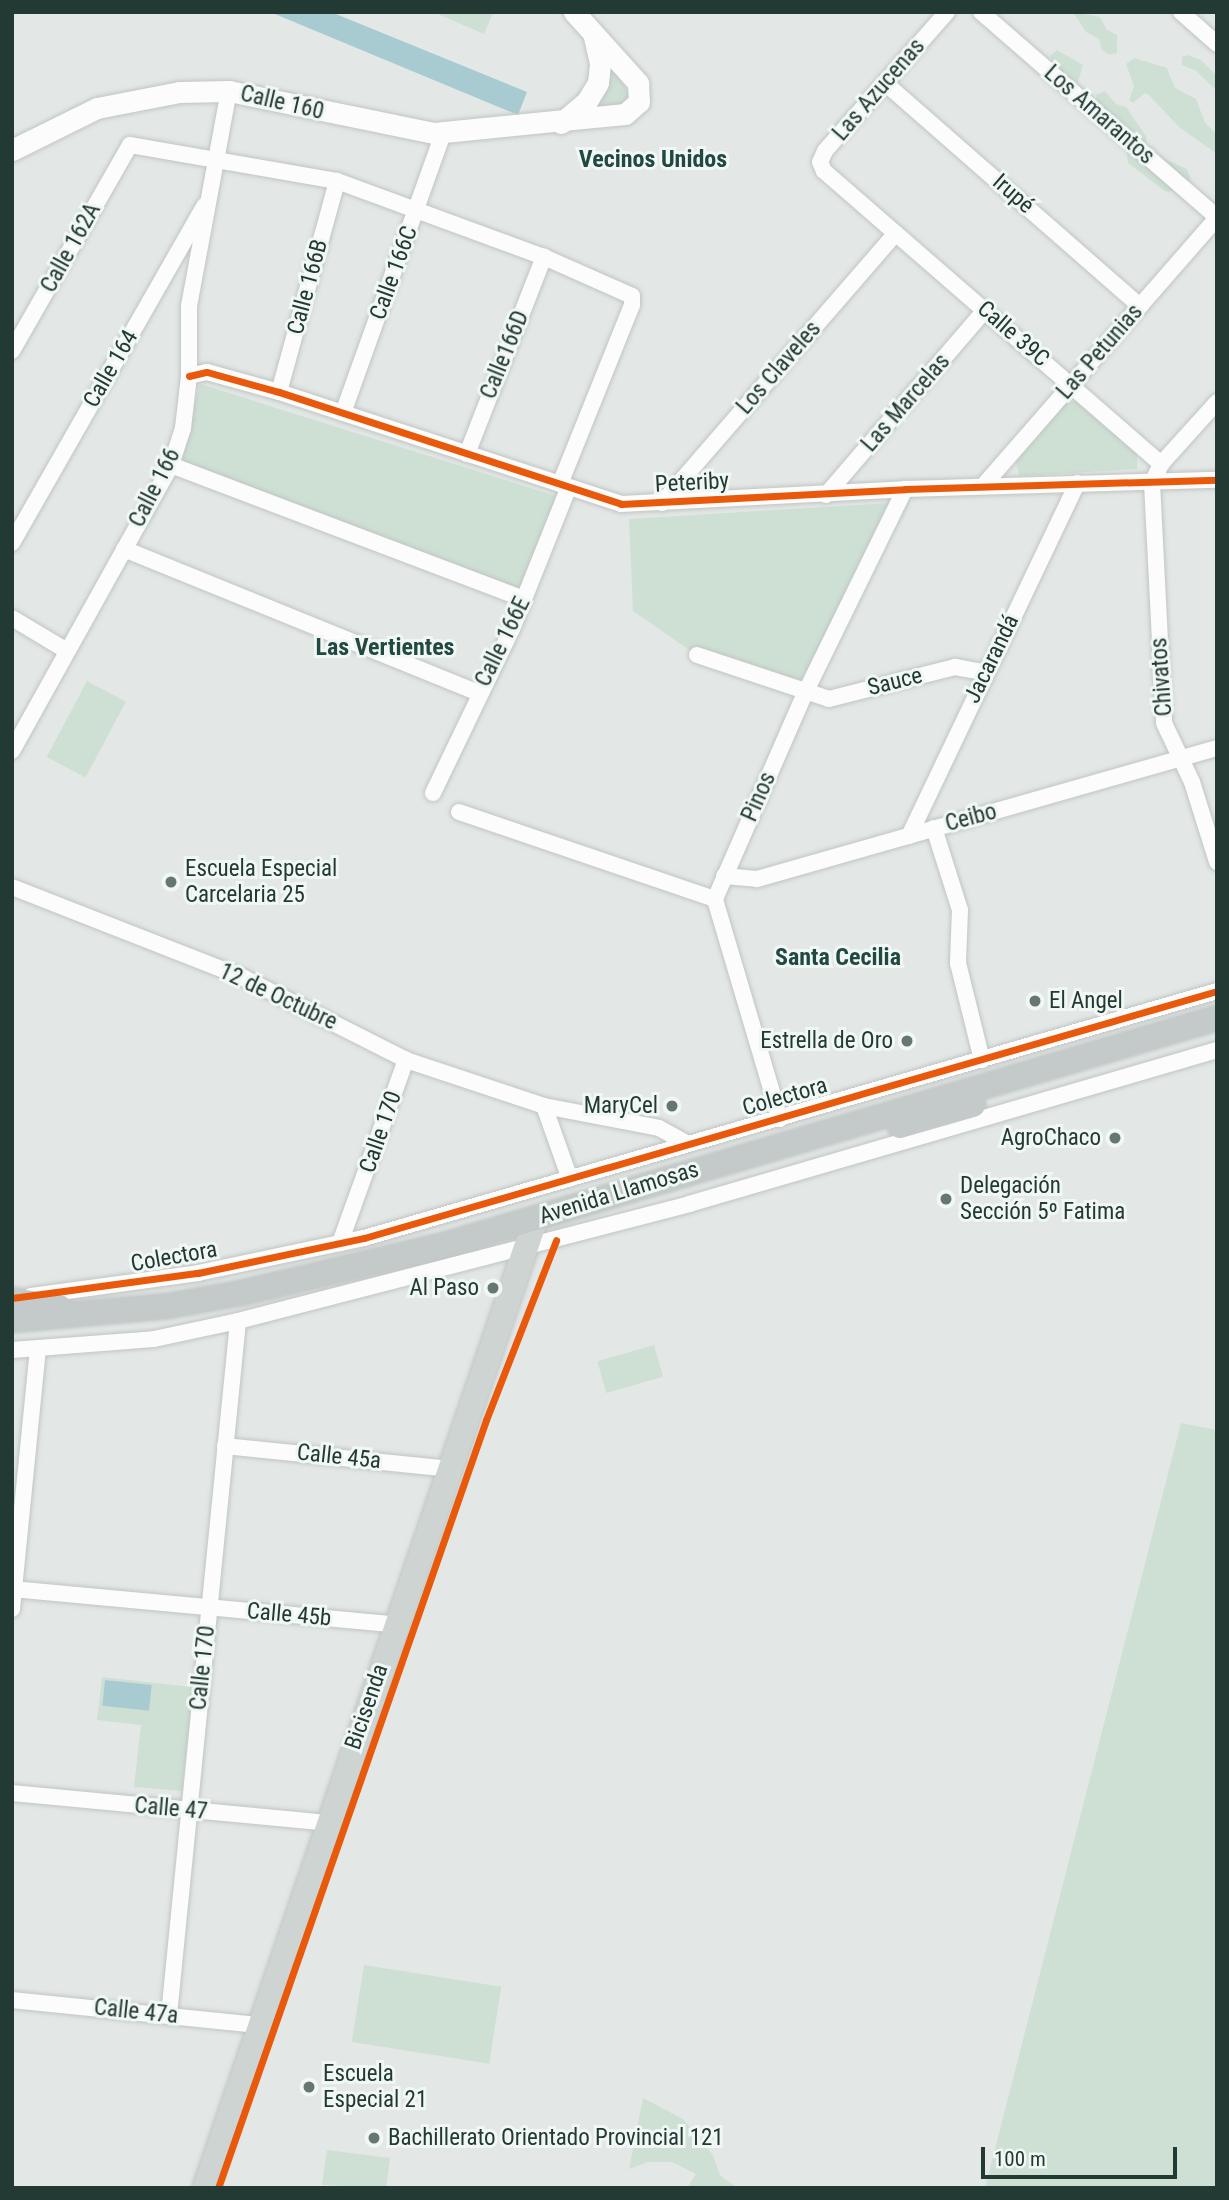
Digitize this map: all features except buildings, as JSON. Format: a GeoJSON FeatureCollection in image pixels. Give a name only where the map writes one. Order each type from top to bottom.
{"type":"FeatureCollection","features":[{"type":"Feature","properties":{"kind":"highway","name":"Avenida Llamosas"},"geometry":{"type":"LineString","coordinates":[[12,1335],[239,1309],[532,1233],[1217,1018]]}},
{"type":"Feature","properties":{"kind":"highway","name":"Avenida Llamosas"},"geometry":{"type":"LineString","coordinates":[[772,1157],[1029,1096],[1160,1059],[1217,1033]]}},
{"type":"Feature","properties":{"kind":"highway","name":"Avenida Llamosas"},"geometry":{"type":"LineString","coordinates":[[12,1320],[94,1313],[241,1293],[532,1233]]}},
{"type":"Feature","properties":{"kind":"highway"},"geometry":{"type":"LineString","coordinates":[[12,1299],[94,1313]]}},
{"type":"Feature","properties":{"kind":"main road","name":"Calle 160"},"geometry":{"type":"LineString","coordinates":[[12,150],[97,108],[179,92],[229,91],[410,131],[443,133],[561,123],[625,114],[639,102],[638,83],[574,12]]}},
{"type":"Feature","properties":{"kind":"main road"},"geometry":{"type":"LineString","coordinates":[[561,123],[587,101],[598,83],[600,63],[594,34]]}},
{"type":"Feature","properties":{"kind":"main road"},"geometry":{"type":"LineString","coordinates":[[205,2188],[532,1233]]}},
{"type":"Feature","properties":{"kind":"street","name":"Las Azucenas"},"geometry":{"type":"LineString","coordinates":[[824,171],[820,162],[825,151],[947,12]]}},
{"type":"Feature","properties":{"kind":"street","name":"Los Amarantos"},"geometry":{"type":"LineString","coordinates":[[981,12],[1217,218]]}},
{"type":"Feature","properties":{"kind":"street"},"geometry":{"type":"LineString","coordinates":[[1181,12],[1217,44]]}},
{"type":"Feature","properties":{"kind":"street","name":"Irupé"},"geometry":{"type":"LineString","coordinates":[[885,83],[1140,306]]}},
{"type":"Feature","properties":{"kind":"street","name":"Calle 166"},"geometry":{"type":"LineString","coordinates":[[12,751],[171,465],[183,428],[189,376],[189,306],[229,91]]}},
{"type":"Feature","properties":{"kind":"street","name":"Calle 166C"},"geometry":{"type":"LineString","coordinates":[[343,413],[443,133]]}},
{"type":"Feature","properties":{"kind":"street","name":"Calle 162A"},"geometry":{"type":"LineString","coordinates":[[12,351],[130,145],[218,157]]}},
{"type":"Feature","properties":{"kind":"street"},"geometry":{"type":"LineString","coordinates":[[218,157],[337,181],[544,257]]}},
{"type":"Feature","properties":{"kind":"street","name":"Calle 39C"},"geometry":{"type":"LineString","coordinates":[[824,171],[1161,464]]}},
{"type":"Feature","properties":{"kind":"street","name":"Calle 166B"},"geometry":{"type":"LineString","coordinates":[[279,392],[337,181]]}},
{"type":"Feature","properties":{"kind":"street","name":"Calle 164"},"geometry":{"type":"LineString","coordinates":[[12,544],[211,195]]}},
{"type":"Feature","properties":{"kind":"street","name":"Las Petunias"},"geometry":{"type":"LineString","coordinates":[[983,486],[1217,218]]}},
{"type":"Feature","properties":{"kind":"street","name":"Los Claveles"},"geometry":{"type":"LineString","coordinates":[[662,503],[896,233]]}},
{"type":"Feature","properties":{"kind":"street","name":"Calle 166E"},"geometry":{"type":"LineString","coordinates":[[433,793],[524,599],[632,305],[627,290],[544,257]]}},
{"type":"Feature","properties":{"kind":"street","name":"Calle166D"},"geometry":{"type":"LineString","coordinates":[[467,454],[544,257]]}},
{"type":"Feature","properties":{"kind":"street","name":"Las Marcelas"},"geometry":{"type":"LineString","coordinates":[[826,495],[985,310]]}},
{"type":"Feature","properties":{"kind":"street","name":"Peteriby"},"geometry":{"type":"LineString","coordinates":[[189,376],[207,372],[279,392],[621,503],[826,495],[905,489],[1217,480]]}},
{"type":"Feature","properties":{"kind":"street"},"geometry":{"type":"LineString","coordinates":[[1152,483],[1161,464],[1217,402]]}},
{"type":"Feature","properties":{"kind":"street"},"geometry":{"type":"LineString","coordinates":[[171,465],[524,599]]}},
{"type":"Feature","properties":{"kind":"street","name":"Chivatos"},"geometry":{"type":"LineString","coordinates":[[1152,483],[1164,723],[1182,761],[1217,862]]}},
{"type":"Feature","properties":{"kind":"street","name":"Jacarandá"},"geometry":{"type":"LineString","coordinates":[[909,836],[1077,484]]}},
{"type":"Feature","properties":{"kind":"street","name":"Pinos"},"geometry":{"type":"LineString","coordinates":[[715,898],[806,691],[905,489]]}},
{"type":"Feature","properties":{"kind":"street"},"geometry":{"type":"LineString","coordinates":[[124,549],[479,693]]}},
{"type":"Feature","properties":{"kind":"street"},"geometry":{"type":"LineString","coordinates":[[12,618],[67,651]]}},
{"type":"Feature","properties":{"kind":"street","name":"Sauce"},"geometry":{"type":"LineString","coordinates":[[697,655],[828,699],[955,667],[985,672]]}},
{"type":"Feature","properties":{"kind":"street","name":"Ceibo"},"geometry":{"type":"LineString","coordinates":[[724,876],[757,879],[1182,761],[1217,748]]}},
{"type":"Feature","properties":{"kind":"street"},"geometry":{"type":"LineString","coordinates":[[459,812],[715,898],[780,1119]]}},
{"type":"Feature","properties":{"kind":"street"},"geometry":{"type":"LineString","coordinates":[[934,828],[960,910],[958,963],[982,1060]]}},
{"type":"Feature","properties":{"kind":"street","name":"12 de Octubre"},"geometry":{"type":"LineString","coordinates":[[12,887],[244,978],[406,1060],[544,1106],[644,1124],[686,1143]]}},
{"type":"Feature","properties":{"kind":"street","name":"Colectora"},"geometry":{"type":"LineString","coordinates":[[12,1299],[132,1284],[364,1238],[686,1143],[772,1157],[780,1119],[1217,992]]}},
{"type":"Feature","properties":{"kind":"street"},"geometry":{"type":"LineString","coordinates":[[1160,1059],[1217,1050]]}},
{"type":"Feature","properties":{"kind":"street","name":"Calle 170"},"geometry":{"type":"LineString","coordinates":[[340,1243],[406,1060]]}},
{"type":"Feature","properties":{"kind":"street"},"geometry":{"type":"LineString","coordinates":[[12,1350],[154,1339],[238,1321],[532,1233],[570,1179],[544,1106]]}},
{"type":"Feature","properties":{"kind":"street","name":"Calle 170"},"geometry":{"type":"LineString","coordinates":[[169,2015],[238,1321]]}},
{"type":"Feature","properties":{"kind":"street"},"geometry":{"type":"LineString","coordinates":[[12,1609],[38,1350]]}},
{"type":"Feature","properties":{"kind":"street","name":"Calle 45a"},"geometry":{"type":"LineString","coordinates":[[226,1446],[453,1469]]}},
{"type":"Feature","properties":{"kind":"street","name":"Calle 45b"},"geometry":{"type":"LineString","coordinates":[[13,1589],[398,1625]]}},
{"type":"Feature","properties":{"kind":"street","name":"Calle 47"},"geometry":{"type":"LineString","coordinates":[[12,1793],[331,1823]]}},
{"type":"Feature","properties":{"kind":"street","name":"Calle 47a"},"geometry":{"type":"LineString","coordinates":[[12,2000],[260,2025]]}},
{"type":"Feature","properties":{"kind":"green space"},"geometry":{"type":"Polygon","coordinates":[[[433,12],[493,12],[484,34],[433,12]]]}},
{"type":"Feature","properties":{"kind":"green space"},"geometry":{"type":"Polygon","coordinates":[[[1073,12],[1100,17],[1107,30],[1117,35],[1117,53],[1109,55],[1102,50],[1099,39],[1086,32],[1073,12]]]}},
{"type":"Feature","properties":{"kind":"green space"},"geometry":{"type":"Polygon","coordinates":[[[1057,50],[1083,65],[1078,82],[1073,84],[1053,61],[1050,56],[1057,50]]]}},
{"type":"Feature","properties":{"kind":"green space"},"geometry":{"type":"Polygon","coordinates":[[[1187,55],[1201,60],[1217,76],[1217,91],[1196,71],[1182,65],[1182,57],[1187,55]]]}},
{"type":"Feature","properties":{"kind":"green space"},"geometry":{"type":"Polygon","coordinates":[[[1134,58],[1167,68],[1175,88],[1196,99],[1205,123],[1217,134],[1217,154],[1179,127],[1149,95],[1145,93],[1133,103],[1129,100],[1134,86],[1126,64],[1134,58]]]}},
{"type":"Feature","properties":{"kind":"green space"},"geometry":{"type":"Polygon","coordinates":[[[614,69],[630,96],[622,107],[597,109],[614,69]]]}},
{"type":"Feature","properties":{"kind":"green space"},"geometry":{"type":"Polygon","coordinates":[[[1105,91],[1116,104],[1126,107],[1146,136],[1147,151],[1187,169],[1191,179],[1185,188],[1166,192],[1128,163],[1125,138],[1097,108],[1096,95],[1105,91]]]}},
{"type":"Feature","properties":{"kind":"green space"},"geometry":{"type":"Polygon","coordinates":[[[200,384],[556,496],[526,579],[518,589],[180,463],[200,384]]]}},
{"type":"Feature","properties":{"kind":"green space"},"geometry":{"type":"Polygon","coordinates":[[[1081,401],[1137,449],[1137,469],[1019,476],[1016,461],[1066,402],[1081,401]]]}},
{"type":"Feature","properties":{"kind":"green space"},"geometry":{"type":"Polygon","coordinates":[[[890,503],[798,691],[702,659],[633,611],[629,519],[890,503]]]}},
{"type":"Feature","properties":{"kind":"green space"},"geometry":{"type":"Polygon","coordinates":[[[87,681],[126,702],[85,778],[47,757],[87,681]]]}},
{"type":"Feature","properties":{"kind":"green space"},"geometry":{"type":"Polygon","coordinates":[[[654,1345],[663,1377],[606,1393],[597,1361],[654,1345]]]}},
{"type":"Feature","properties":{"kind":"green space"},"geometry":{"type":"Polygon","coordinates":[[[1181,1423],[1217,1430],[1217,2188],[985,2188],[1181,1423]]]}},
{"type":"Feature","properties":{"kind":"green space"},"geometry":{"type":"Polygon","coordinates":[[[102,1677],[193,1687],[182,1791],[134,1787],[141,1725],[97,1720],[102,1677]]]}},
{"type":"Feature","properties":{"kind":"green space"},"geometry":{"type":"Polygon","coordinates":[[[364,1965],[501,1987],[489,2064],[352,2042],[364,1965]]]}},
{"type":"Feature","properties":{"kind":"green space"},"geometry":{"type":"Polygon","coordinates":[[[643,2098],[683,2119],[713,2155],[720,2175],[737,2188],[687,2188],[696,2174],[672,2162],[648,2162],[629,2169],[643,2098]]]}},
{"type":"Feature","properties":{"kind":"green space"},"geometry":{"type":"Polygon","coordinates":[[[327,2150],[390,2158],[386,2188],[322,2185],[327,2150]]]}},
{"type":"Feature","properties":{"kind":"water"},"geometry":{"type":"Polygon","coordinates":[[[270,12],[331,12],[527,92],[518,115],[270,12]]]}},
{"type":"Feature","properties":{"kind":"water"},"geometry":{"type":"Polygon","coordinates":[[[105,1680],[152,1685],[149,1711],[102,1706],[105,1680]]]}},
{"type":"Feature","properties":{"kind":"cycle path"},"geometry":{"type":"LineString","coordinates":[[189,376],[207,372],[279,392],[621,504],[905,489],[1217,480]]}},
{"type":"Feature","properties":{"kind":"cycle path"},"geometry":{"type":"LineString","coordinates":[[12,1298],[198,1273],[364,1238],[1217,991]]}},
{"type":"Feature","properties":{"kind":"cycle path","name":"Bicisenda"},"geometry":{"type":"LineString","coordinates":[[218,2188],[486,1420],[556,1240]]}},
{"type":"Feature","properties":{"kind":"place","name":"Escuela Especial Carcelaria 25"},"geometry":{"type":"Point","coordinates":[171,882]}},
{"type":"Feature","properties":{"kind":"place","name":"El Angel"},"geometry":{"type":"Point","coordinates":[1035,1001]}},
{"type":"Feature","properties":{"kind":"place","name":"Estrella de Oro"},"geometry":{"type":"Point","coordinates":[907,1041]}},
{"type":"Feature","properties":{"kind":"place","name":"MaryCel"},"geometry":{"type":"Point","coordinates":[672,1106]}},
{"type":"Feature","properties":{"kind":"place","name":"AgroChaco"},"geometry":{"type":"Point","coordinates":[1115,1138]}},
{"type":"Feature","properties":{"kind":"place","name":"Delegación Sección 5º Fatima"},"geometry":{"type":"Point","coordinates":[946,1199]}},
{"type":"Feature","properties":{"kind":"place","name":"Al Paso"},"geometry":{"type":"Point","coordinates":[493,1288]}},
{"type":"Feature","properties":{"kind":"place","name":"Escuela Especial 21"},"geometry":{"type":"Point","coordinates":[309,2087]}},
{"type":"Feature","properties":{"kind":"place","name":"Bachillerato Orientado Provincial 121"},"geometry":{"type":"Point","coordinates":[374,2138]}},
{"type":"Feature","properties":{"kind":"district","name":"Vecinos Unidos"},"geometry":{"type":"Point","coordinates":[653,160]}},
{"type":"Feature","properties":{"kind":"district","name":"Las Vertientes"},"geometry":{"type":"Point","coordinates":[385,648]}},
{"type":"Feature","properties":{"kind":"district","name":"Santa Cecilia"},"geometry":{"type":"Point","coordinates":[838,958]}}]}
